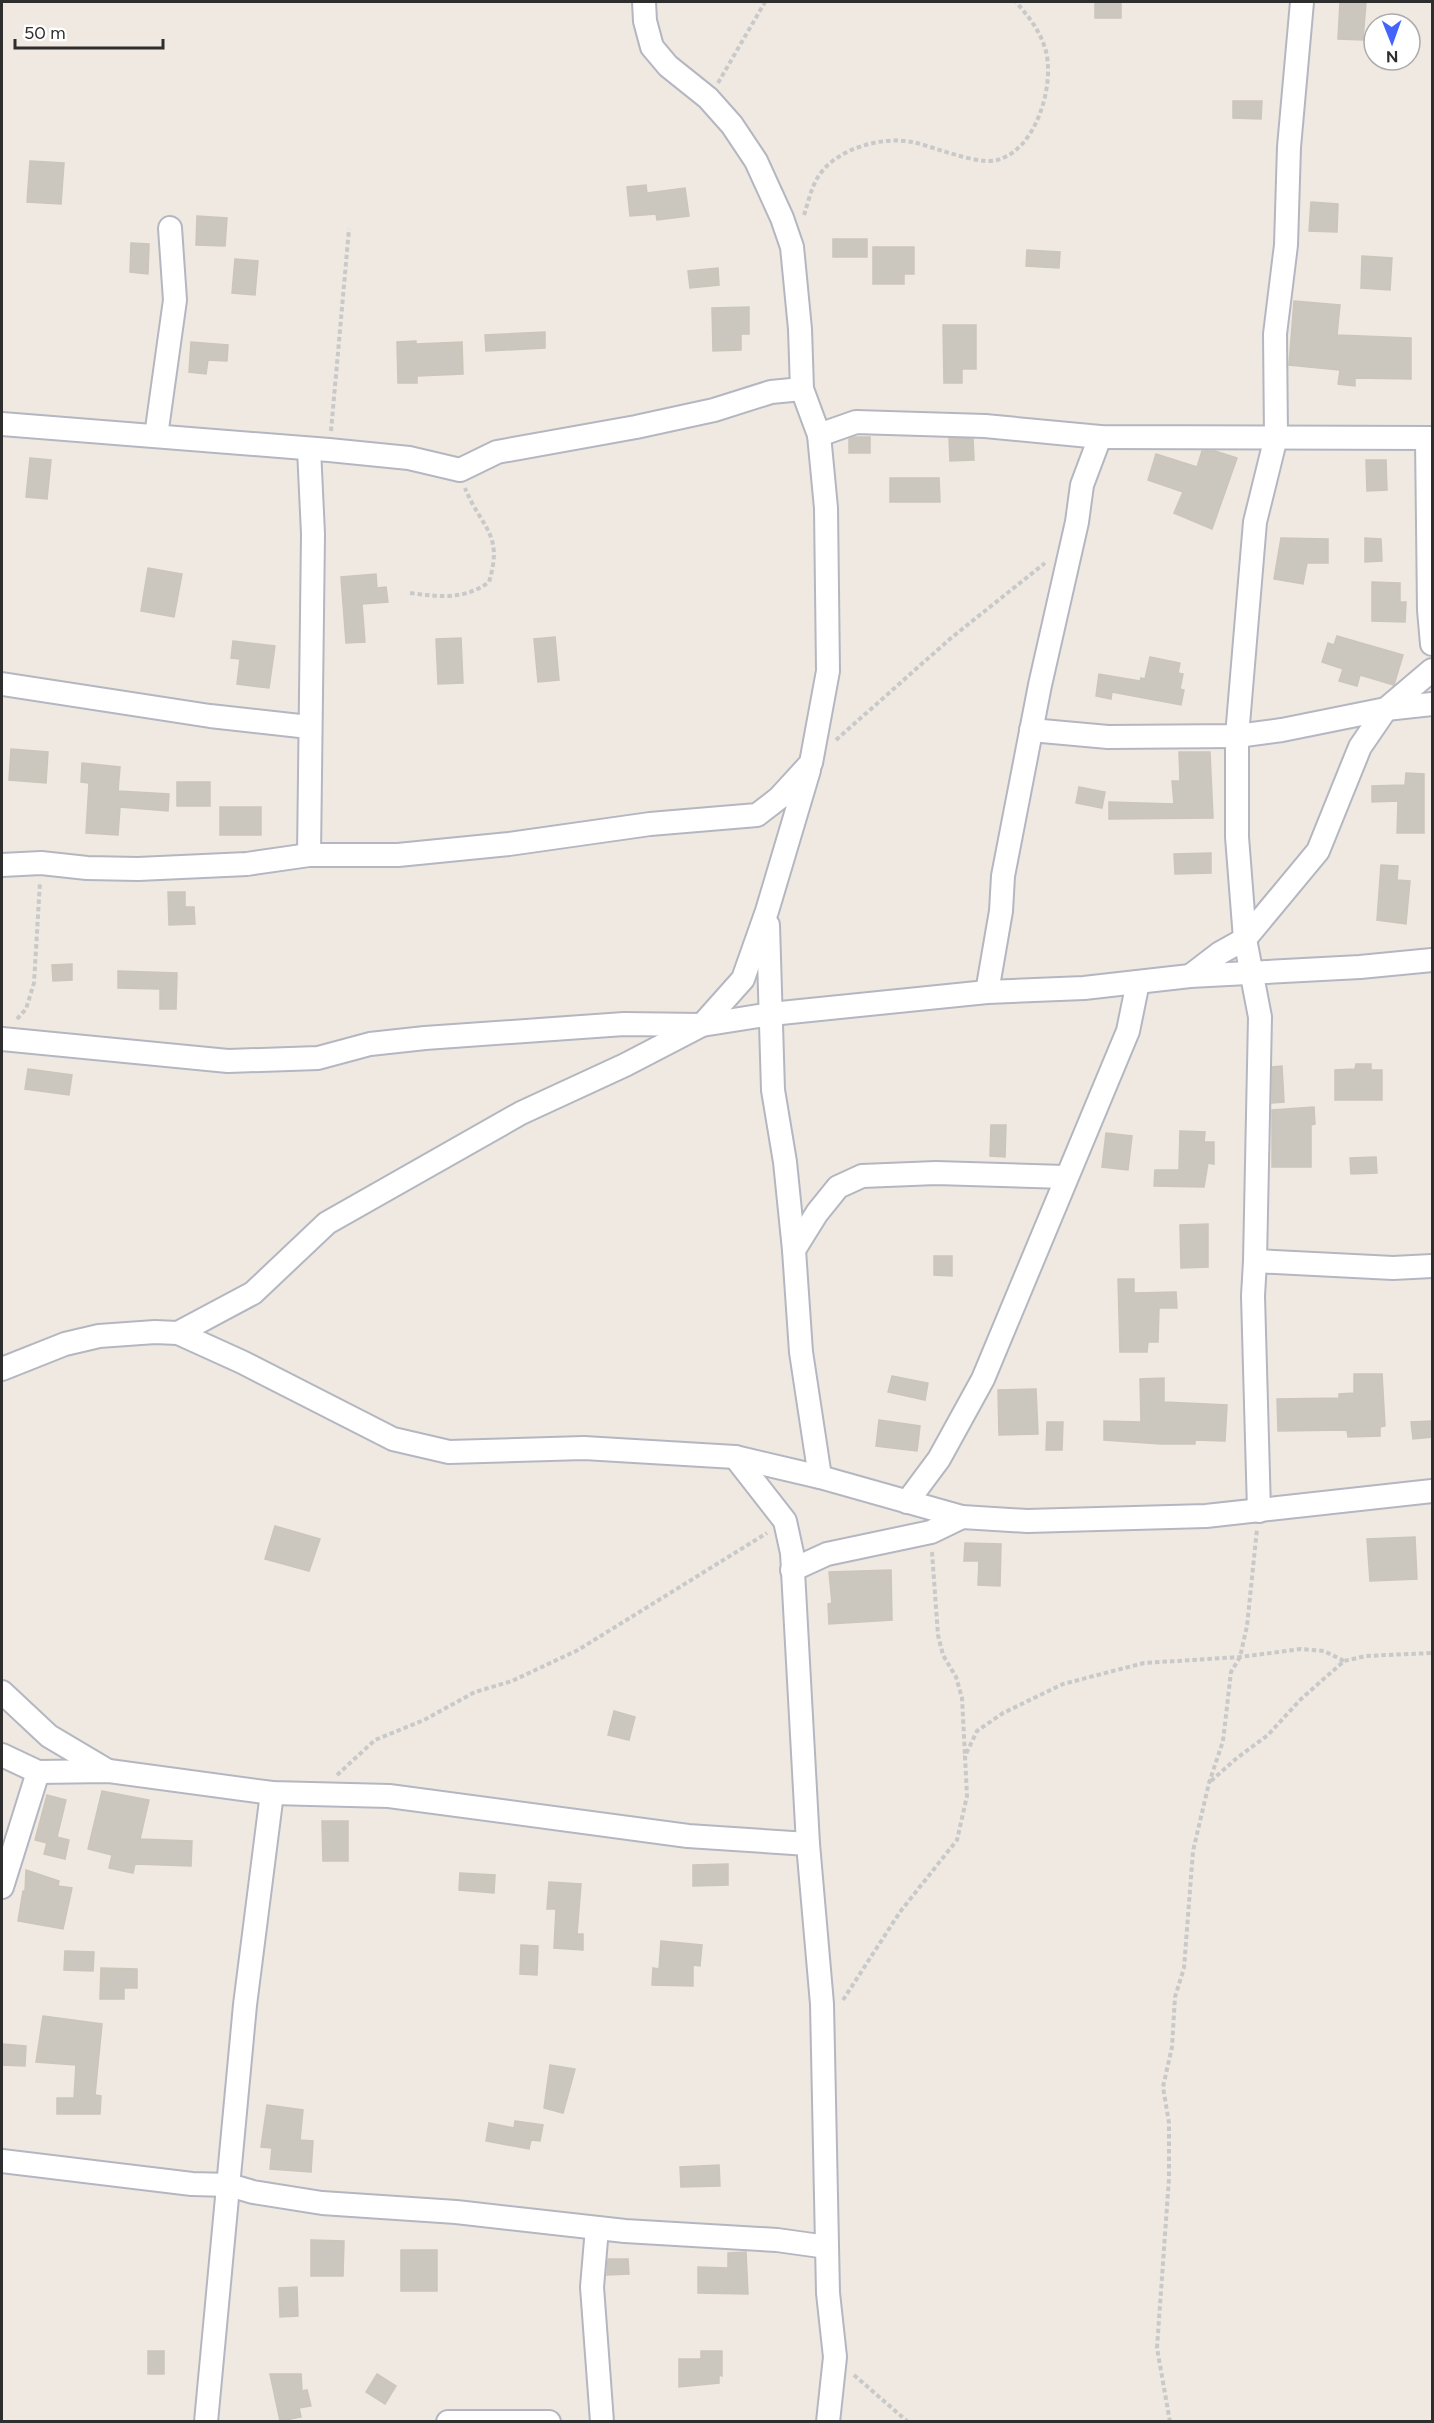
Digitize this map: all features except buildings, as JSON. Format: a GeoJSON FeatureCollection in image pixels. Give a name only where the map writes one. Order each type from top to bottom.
{"type":"FeatureCollection","features":[{"type":"Feature","properties":{"kind":"street"},"geometry":{"type":"LineString","coordinates":[[178,1333],[253,1293],[327,1223],[521,1113],[625,1065],[702,1024],[743,979],[767,911],[811,763],[828,671],[826,508],[819,435],[802,389],[800,329],[792,247],[782,218],[756,161],[732,125],[708,98],[668,66],[652,46],[645,21],[644,2]]}},
{"type":"Feature","properties":{"kind":"street"},"geometry":{"type":"LineString","coordinates":[[1258,1511],[1253,1296],[1260,1017],[1245,939],[1237,837],[1237,736],[1255,522],[1276,437],[1275,334],[1286,245],[1290,147],[1302,2]]}},
{"type":"Feature","properties":{"kind":"street"},"geometry":{"type":"LineString","coordinates":[[156,436],[175,300],[170,228]]}},
{"type":"Feature","properties":{"kind":"street"},"geometry":{"type":"LineString","coordinates":[[2,424],[409,458],[460,470],[497,453],[714,410],[771,392],[802,389]]}},
{"type":"Feature","properties":{"kind":"street"},"geometry":{"type":"LineString","coordinates":[[819,435],[856,422],[985,426],[1100,437],[1396,440],[1430,438],[1429,610],[1432,644]]}},
{"type":"Feature","properties":{"kind":"street"},"geometry":{"type":"LineString","coordinates":[[987,992],[1001,911],[1003,876],[1031,730],[1072,542],[1082,485],[1100,437]]}},
{"type":"Feature","properties":{"kind":"street"},"geometry":{"type":"LineString","coordinates":[[309,855],[313,534],[319,449]]}},
{"type":"Feature","properties":{"kind":"street"},"geometry":{"type":"LineString","coordinates":[[1190,976],[1220,953],[1245,939],[1318,851],[1360,747],[1386,709],[1432,670]]}},
{"type":"Feature","properties":{"kind":"street"},"geometry":{"type":"LineString","coordinates":[[2,684],[210,716],[309,727]]}},
{"type":"Feature","properties":{"kind":"street"},"geometry":{"type":"LineString","coordinates":[[1031,730],[1108,737],[1237,736],[1282,730],[1386,709],[1432,704]]}},
{"type":"Feature","properties":{"kind":"street"},"geometry":{"type":"LineString","coordinates":[[2,865],[41,863],[87,868],[138,869],[247,864],[309,855],[398,855],[509,844],[650,824],[756,815],[779,798],[811,763]]}},
{"type":"Feature","properties":{"kind":"street"},"geometry":{"type":"LineString","coordinates":[[767,911],[773,1090],[785,1162],[801,1353],[820,1477]]}},
{"type":"Feature","properties":{"kind":"street"},"geometry":{"type":"LineString","coordinates":[[8,1031],[178,1057],[269,1060],[318,1058],[370,1044],[425,1038],[624,1024],[702,1024],[771,1014],[987,992],[1084,988],[1190,976],[1360,967],[1432,960]]}},
{"type":"Feature","properties":{"kind":"street"},"geometry":{"type":"LineString","coordinates":[[907,1502],[939,1459],[983,1379],[1023,1288],[1065,1177],[1128,1030],[1138,982]]}},
{"type":"Feature","properties":{"kind":"street"},"geometry":{"type":"LineString","coordinates":[[794,1250],[817,1213],[838,1187],[862,1176],[936,1173],[1065,1177]]}},
{"type":"Feature","properties":{"kind":"street"},"geometry":{"type":"LineString","coordinates":[[1255,1262],[1393,1268],[1432,1266]]}},
{"type":"Feature","properties":{"kind":"street"},"geometry":{"type":"LineString","coordinates":[[2,1369],[65,1344],[99,1336],[155,1332],[178,1333],[242,1362],[393,1439],[449,1452],[584,1448],[735,1457],[820,1477],[962,1517],[1027,1521],[1206,1516],[1432,1491]]}},
{"type":"Feature","properties":{"kind":"street"},"geometry":{"type":"LineString","coordinates":[[735,1457],[785,1521],[792,1570],[808,1844],[822,2004],[827,2247],[835,2357],[828,2421]]}},
{"type":"Feature","properties":{"kind":"street"},"geometry":{"type":"LineString","coordinates":[[792,1570],[827,1554],[931,1532],[962,1517]]}},
{"type":"Feature","properties":{"kind":"street"},"geometry":{"type":"LineString","coordinates":[[2,1692],[49,1736],[109,1771]]}},
{"type":"Feature","properties":{"kind":"street"},"geometry":{"type":"LineString","coordinates":[[2,1755],[38,1772],[109,1771],[272,1793],[389,1796],[688,1836],[808,1844]]}},
{"type":"Feature","properties":{"kind":"street"},"geometry":{"type":"LineString","coordinates":[[2,1887],[38,1772]]}},
{"type":"Feature","properties":{"kind":"street"},"geometry":{"type":"LineString","coordinates":[[206,2421],[245,2005],[272,1793]]}},
{"type":"Feature","properties":{"kind":"street"},"geometry":{"type":"LineString","coordinates":[[2,2161],[192,2184],[229,2185],[253,2193],[322,2203],[467,2212],[597,2228],[777,2240],[827,2247]]}},
{"type":"Feature","properties":{"kind":"street"},"geometry":{"type":"LineString","coordinates":[[597,2228],[592,2287],[602,2421]]}},
{"type":"Feature","properties":{"kind":"street"},"geometry":{"type":"LineString","coordinates":[[448,2421],[549,2421]]}},
{"type":"Feature","properties":{"kind":"path"},"geometry":{"type":"LineString","coordinates":[[708,98],[765,2]]}},
{"type":"Feature","properties":{"kind":"path"},"geometry":{"type":"LineString","coordinates":[[803,217],[818,177],[838,155],[873,143],[910,142],[965,157],[997,160],[1017,148],[1038,124],[1047,96],[1046,51],[1037,27],[1016,2]]}},
{"type":"Feature","properties":{"kind":"path"},"geometry":{"type":"LineString","coordinates":[[319,449],[350,229]]}},
{"type":"Feature","properties":{"kind":"path"},"geometry":{"type":"LineString","coordinates":[[410,593],[458,596],[478,591],[489,582],[495,552],[492,534],[471,502],[460,470]]}},
{"type":"Feature","properties":{"kind":"path"},"geometry":{"type":"LineString","coordinates":[[811,763],[951,638],[1072,542]]}},
{"type":"Feature","properties":{"kind":"path"},"geometry":{"type":"LineString","coordinates":[[8,1031],[26,1009],[34,983],[41,863]]}},
{"type":"Feature","properties":{"kind":"path"},"geometry":{"type":"LineString","coordinates":[[1170,2421],[1157,2348],[1169,2178],[1169,2123],[1163,2087],[1172,2047],[1175,1997],[1184,1968],[1193,1851],[1209,1783],[1223,1741],[1231,1672],[1240,1657],[1254,1574],[1258,1511]]}},
{"type":"Feature","properties":{"kind":"path"},"geometry":{"type":"LineString","coordinates":[[317,1794],[375,1740],[424,1720],[475,1692],[512,1681],[578,1650],[785,1521]]}},
{"type":"Feature","properties":{"kind":"path"},"geometry":{"type":"LineString","coordinates":[[842,2002],[900,1912],[957,1840],[967,1797],[962,1698],[956,1677],[943,1655],[938,1635],[931,1532]]}},
{"type":"Feature","properties":{"kind":"path"},"geometry":{"type":"LineString","coordinates":[[965,1756],[977,1731],[1004,1713],[1063,1684],[1144,1663],[1240,1657],[1301,1649],[1324,1651],[1344,1660]]}},
{"type":"Feature","properties":{"kind":"path"},"geometry":{"type":"LineString","coordinates":[[1209,1783],[1268,1735],[1300,1700],[1344,1660],[1366,1656],[1432,1653]]}},
{"type":"Feature","properties":{"kind":"path"},"geometry":{"type":"LineString","coordinates":[[835,2357],[908,2421]]}}]}
